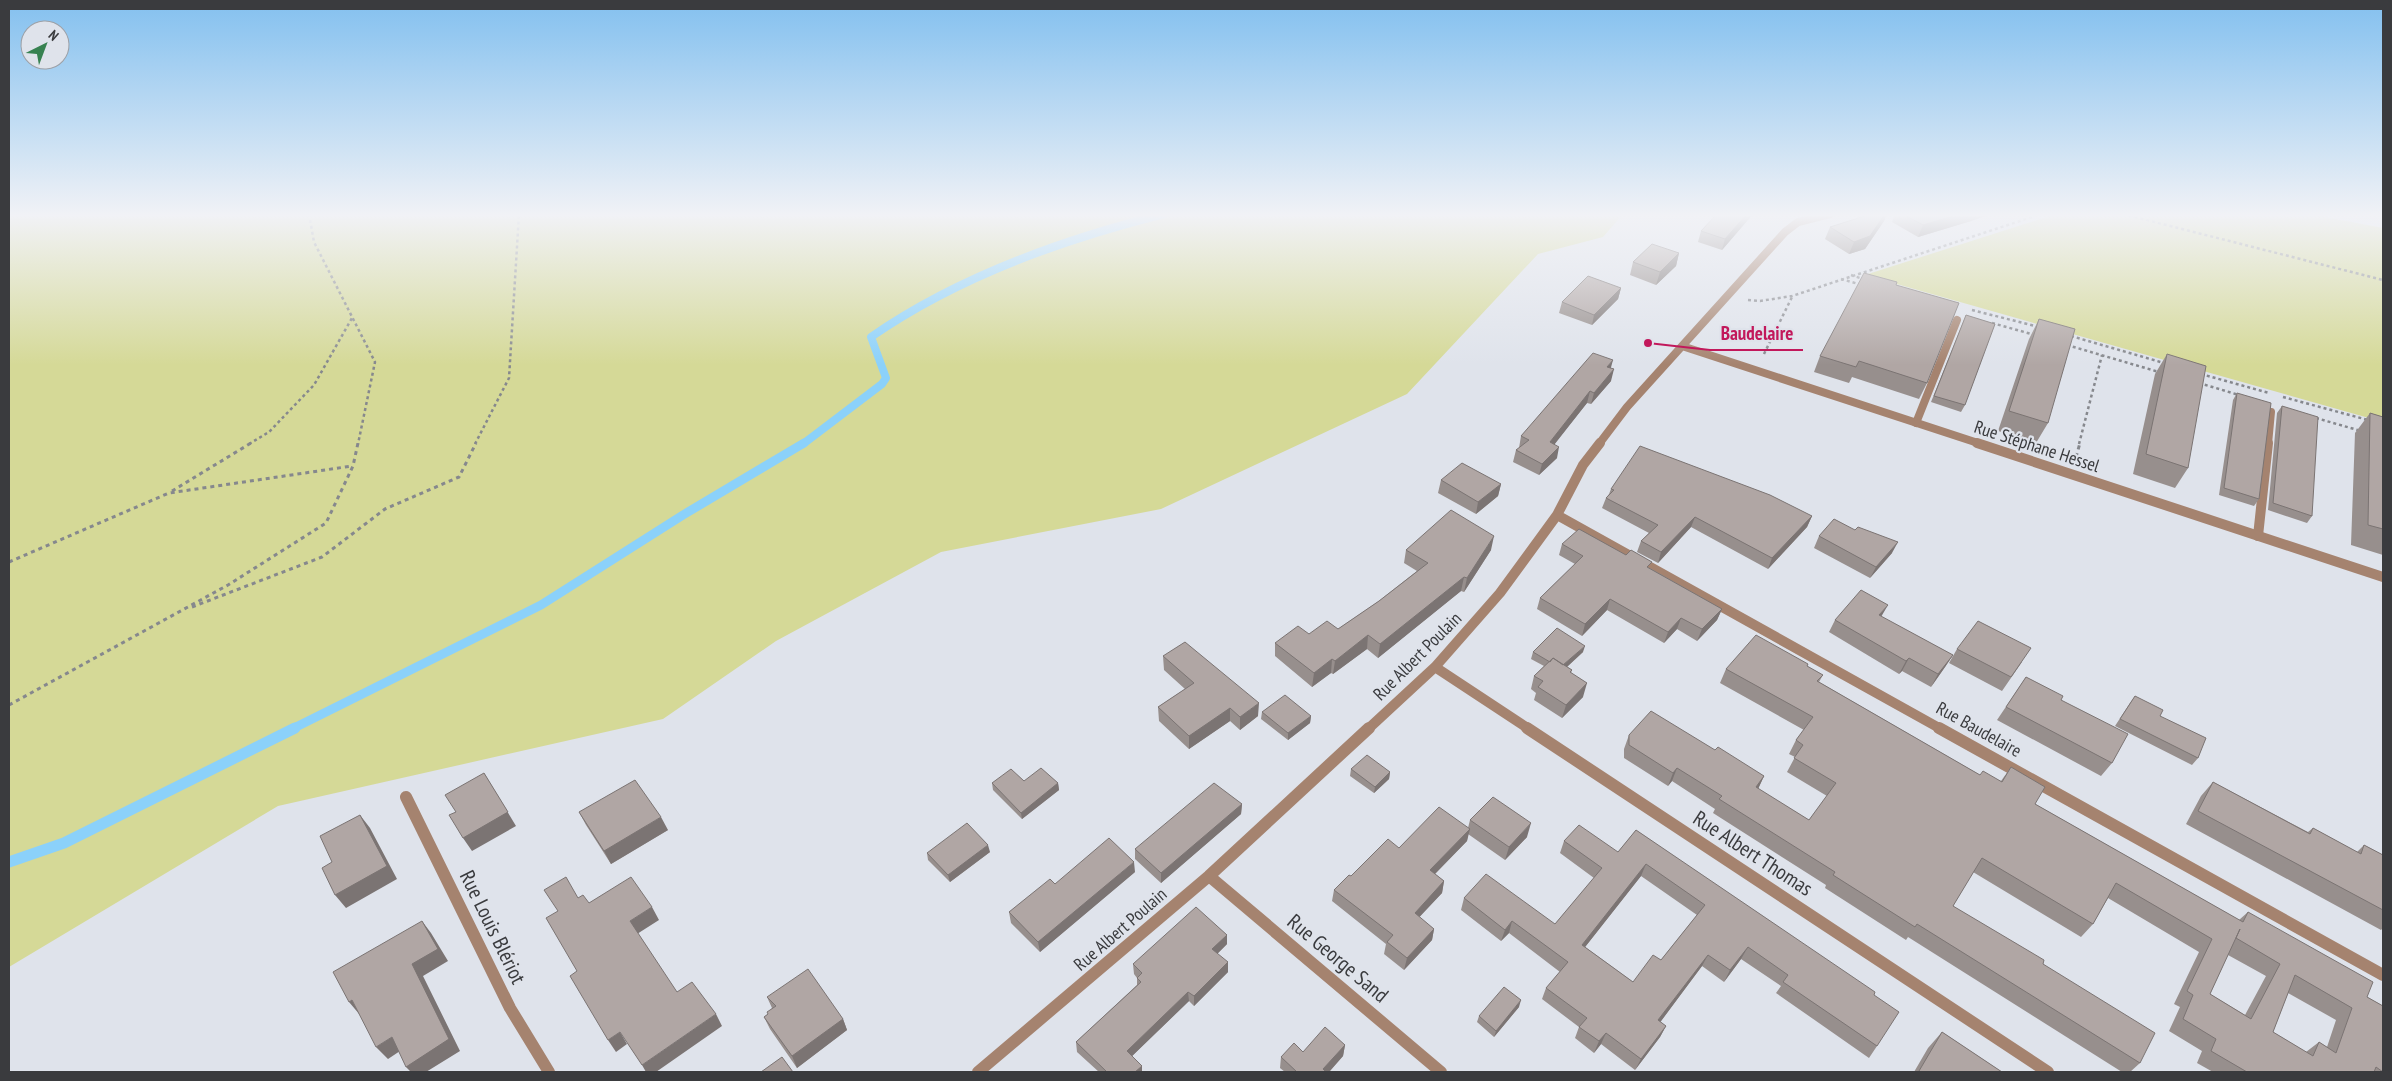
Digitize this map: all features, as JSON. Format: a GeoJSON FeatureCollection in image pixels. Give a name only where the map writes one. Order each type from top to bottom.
{"type":"FeatureCollection","features":[{"type":"Feature","properties":{"kind":"street","name":"Rue Albert Poulain"},"geometry":{"type":"LineString","coordinates":[[978,1072],[1209,876],[1435,668],[1500,593],[1557,515],[1583,465],[1627,408],[1755,264]]}},
{"type":"Feature","properties":{"kind":"street"},"geometry":{"type":"LineString","coordinates":[[1916,423],[1957,320]]}},
{"type":"Feature","properties":{"kind":"street","name":"Rue Stéphane Hessel"},"geometry":{"type":"LineString","coordinates":[[1682,346],[2383,577]]}},
{"type":"Feature","properties":{"kind":"street"},"geometry":{"type":"LineString","coordinates":[[2258,536],[2271,412]]}},
{"type":"Feature","properties":{"kind":"street","name":"Rue Baudelaire"},"geometry":{"type":"LineString","coordinates":[[1557,515],[2383,975]]}},
{"type":"Feature","properties":{"kind":"street","name":"Rue Albert Thomas"},"geometry":{"type":"LineString","coordinates":[[1435,668],[2048,1072]]}},
{"type":"Feature","properties":{"kind":"street","name":"Rue Louis Blériot"},"geometry":{"type":"LineString","coordinates":[[406,797],[510,1008],[549,1072]]}},
{"type":"Feature","properties":{"kind":"street","name":"Rue George Sand"},"geometry":{"type":"LineString","coordinates":[[1209,876],[1442,1072]]}},
{"type":"Feature","properties":{"kind":"path"},"geometry":{"type":"LineString","coordinates":[[9,705],[228,585],[326,523],[353,466],[375,362],[325,264]]}},
{"type":"Feature","properties":{"kind":"path"},"geometry":{"type":"LineString","coordinates":[[179,612],[322,557],[385,509],[459,477],[508,378],[516,264]]}},
{"type":"Feature","properties":{"kind":"path"},"geometry":{"type":"LineString","coordinates":[[1725,297],[1760,302],[1792,296],[1884,264]]}},
{"type":"Feature","properties":{"kind":"path"},"geometry":{"type":"LineString","coordinates":[[2322,264],[2383,280]]}},
{"type":"Feature","properties":{"kind":"path"},"geometry":{"type":"LineString","coordinates":[[1851,275],[1870,281]]}},
{"type":"Feature","properties":{"kind":"path"},"geometry":{"type":"LineString","coordinates":[[1841,279],[1868,287]]}},
{"type":"Feature","properties":{"kind":"path"},"geometry":{"type":"LineString","coordinates":[[1756,371],[1792,296]]}},
{"type":"Feature","properties":{"kind":"path"},"geometry":{"type":"LineString","coordinates":[[1972,310],[2041,328]]}},
{"type":"Feature","properties":{"kind":"path"},"geometry":{"type":"LineString","coordinates":[[9,562],[168,493],[269,432],[314,385],[352,317]]}},
{"type":"Feature","properties":{"kind":"path"},"geometry":{"type":"LineString","coordinates":[[1988,322],[2035,336]]}},
{"type":"Feature","properties":{"kind":"path"},"geometry":{"type":"LineString","coordinates":[[2070,336],[2164,363]]}},
{"type":"Feature","properties":{"kind":"path"},"geometry":{"type":"LineString","coordinates":[[2064,344],[2168,374]]}},
{"type":"Feature","properties":{"kind":"path"},"geometry":{"type":"LineString","coordinates":[[2072,475],[2102,355]]}},
{"type":"Feature","properties":{"kind":"path"},"geometry":{"type":"LineString","coordinates":[[2192,372],[2374,422]]}},
{"type":"Feature","properties":{"kind":"path"},"geometry":{"type":"LineString","coordinates":[[2196,382],[2243,396]]}},
{"type":"Feature","properties":{"kind":"path"},"geometry":{"type":"LineString","coordinates":[[2309,416],[2365,432]]}},
{"type":"Feature","properties":{"kind":"path"},"geometry":{"type":"LineString","coordinates":[[168,493],[353,466]]}},
{"type":"Feature","properties":{"kind":"green space"},"geometry":{"type":"Polygon","coordinates":[[[9,264],[1528,264],[1407,394],[1161,509],[941,552],[776,641],[663,719],[278,806],[9,967],[9,264]]]}},
{"type":"Feature","properties":{"kind":"green space"},"geometry":{"type":"Polygon","coordinates":[[[1898,264],[2383,264],[2383,422],[1865,275],[1898,264]]]}},
{"type":"Feature","properties":{"kind":"building"},"geometry":{"type":"Polygon","coordinates":[[[1640,264],[1668,264],[1660,272],[1640,264]]]}},
{"type":"Feature","properties":{"kind":"building"},"geometry":{"type":"Polygon","coordinates":[[[1864,273],[1897,282],[1896,285],[1959,303],[1927,383],[1859,361],[1856,367],[1820,356],[1864,273]]]}},
{"type":"Feature","properties":{"kind":"building"},"geometry":{"type":"Polygon","coordinates":[[[1588,276],[1621,288],[1594,315],[1562,302],[1588,276]]]}},
{"type":"Feature","properties":{"kind":"building"},"geometry":{"type":"Polygon","coordinates":[[[1966,315],[1995,324],[1965,405],[1934,396],[1966,315]]]}},
{"type":"Feature","properties":{"kind":"building"},"geometry":{"type":"Polygon","coordinates":[[[2039,319],[2075,329],[2048,423],[2009,411],[2039,319]]]}},
{"type":"Feature","properties":{"kind":"building"},"geometry":{"type":"Polygon","coordinates":[[[1593,353],[1613,360],[1607,367],[1614,369],[1594,393],[1590,391],[1550,442],[1559,447],[1542,464],[1516,450],[1529,440],[1521,436],[1593,353]]]}},
{"type":"Feature","properties":{"kind":"building"},"geometry":{"type":"Polygon","coordinates":[[[2167,354],[2206,366],[2188,468],[2146,454],[2167,354]]]}},
{"type":"Feature","properties":{"kind":"building"},"geometry":{"type":"Polygon","coordinates":[[[2237,393],[2271,403],[2259,499],[2224,488],[2237,393]]]}},
{"type":"Feature","properties":{"kind":"building"},"geometry":{"type":"Polygon","coordinates":[[[2282,406],[2318,417],[2312,516],[2273,503],[2282,406]]]}},
{"type":"Feature","properties":{"kind":"building"},"geometry":{"type":"Polygon","coordinates":[[[2370,413],[2383,417],[2383,529],[2368,525],[2370,413]]]}},
{"type":"Feature","properties":{"kind":"building"},"geometry":{"type":"Polygon","coordinates":[[[1640,446],[1770,495],[1812,516],[1772,558],[1695,517],[1661,552],[1641,541],[1658,525],[1606,498],[1614,490],[1611,489],[1640,446]]]}},
{"type":"Feature","properties":{"kind":"building"},"geometry":{"type":"Polygon","coordinates":[[[1462,463],[1501,484],[1478,502],[1441,480],[1462,463]]]}},
{"type":"Feature","properties":{"kind":"building"},"geometry":{"type":"Polygon","coordinates":[[[1451,510],[1494,536],[1467,578],[1464,577],[1380,644],[1368,635],[1335,661],[1332,659],[1314,673],[1275,643],[1298,626],[1309,634],[1327,621],[1338,629],[1379,601],[1428,563],[1406,550],[1451,510]]]}},
{"type":"Feature","properties":{"kind":"building"},"geometry":{"type":"Polygon","coordinates":[[[1834,519],[1855,530],[1858,527],[1898,542],[1876,567],[1819,536],[1834,519]]]}},
{"type":"Feature","properties":{"kind":"building"},"geometry":{"type":"Polygon","coordinates":[[[1579,529],[1626,555],[1631,550],[1652,562],[1647,567],[1722,609],[1702,629],[1681,618],[1668,632],[1610,599],[1585,624],[1540,598],[1583,556],[1562,544],[1579,529]]]}},
{"type":"Feature","properties":{"kind":"building"},"geometry":{"type":"Polygon","coordinates":[[[1861,590],[1888,605],[1879,615],[1953,655],[1938,674],[1909,658],[1906,661],[1835,620],[1861,590]]]}},
{"type":"Feature","properties":{"kind":"building"},"geometry":{"type":"Polygon","coordinates":[[[1978,621],[2031,648],[2011,677],[1957,649],[1978,621]]]}},
{"type":"Feature","properties":{"kind":"building"},"geometry":{"type":"Polygon","coordinates":[[[1557,628],[1585,646],[1563,665],[1553,658],[1550,662],[1533,652],[1557,628]]]}},
{"type":"Feature","properties":{"kind":"building"},"geometry":{"type":"Polygon","coordinates":[[[1756,635],[1808,664],[1807,666],[1823,675],[1817,681],[1980,775],[1983,771],[2002,782],[2011,767],[2045,787],[2035,804],[2243,922],[2248,912],[2373,982],[2367,997],[2383,1006],[2383,1072],[2376,1067],[2374,1072],[2247,1072],[2211,1051],[2216,1039],[2183,1019],[2193,995],[2187,991],[2212,939],[2116,883],[2093,924],[1982,858],[1953,906],[2044,960],[2043,964],[2155,1033],[2140,1063],[1917,924],[1915,927],[1833,875],[1835,872],[1719,799],[1722,796],[1677,768],[1673,773],[1629,745],[1629,735],[1651,711],[1715,750],[1718,747],[1764,776],[1756,787],[1809,820],[1836,783],[1794,758],[1803,745],[1796,740],[1813,717],[1726,669],[1756,635]],[[2240,929],[2210,994],[2251,1019],[2280,964],[2236,938],[2240,929]],[[2295,975],[2273,1032],[2313,1056],[2319,1042],[2336,1053],[2352,1008],[2295,975]]]}},
{"type":"Feature","properties":{"kind":"building"},"geometry":{"type":"Polygon","coordinates":[[[1185,642],[1259,703],[1240,717],[1230,708],[1189,736],[1158,707],[1194,683],[1163,656],[1185,642]]]}},
{"type":"Feature","properties":{"kind":"building"},"geometry":{"type":"Polygon","coordinates":[[[1553,658],[1572,670],[1570,672],[1587,683],[1566,705],[1538,687],[1543,681],[1534,676],[1553,658]]]}},
{"type":"Feature","properties":{"kind":"building"},"geometry":{"type":"Polygon","coordinates":[[[2026,677],[2063,696],[2061,700],[2128,734],[2112,763],[2006,707],[2026,677]]]}},
{"type":"Feature","properties":{"kind":"building"},"geometry":{"type":"Polygon","coordinates":[[[1285,695],[1311,716],[1288,733],[1262,712],[1285,695]]]}},
{"type":"Feature","properties":{"kind":"building"},"geometry":{"type":"Polygon","coordinates":[[[2135,696],[2163,710],[2160,716],[2206,738],[2198,758],[2120,719],[2135,696]]]}},
{"type":"Feature","properties":{"kind":"building"},"geometry":{"type":"Polygon","coordinates":[[[1367,755],[1390,772],[1375,787],[1351,769],[1367,755]]]}},
{"type":"Feature","properties":{"kind":"building"},"geometry":{"type":"Polygon","coordinates":[[[1041,768],[1058,783],[1021,813],[992,783],[1011,769],[1024,781],[1041,768]]]}},
{"type":"Feature","properties":{"kind":"building"},"geometry":{"type":"Polygon","coordinates":[[[484,773],[508,812],[463,838],[449,815],[456,812],[445,795],[484,773]]]}},
{"type":"Feature","properties":{"kind":"building"},"geometry":{"type":"Polygon","coordinates":[[[635,780],[661,817],[604,851],[579,812],[635,780]]]}},
{"type":"Feature","properties":{"kind":"building"},"geometry":{"type":"Polygon","coordinates":[[[2213,782],[2310,834],[2313,828],[2361,854],[2364,845],[2383,855],[2383,910],[2198,811],[2213,782]]]}},
{"type":"Feature","properties":{"kind":"building"},"geometry":{"type":"Polygon","coordinates":[[[1214,783],[1242,804],[1161,873],[1135,849],[1214,783]]]}},
{"type":"Feature","properties":{"kind":"building"},"geometry":{"type":"Polygon","coordinates":[[[1493,797],[1531,823],[1509,847],[1470,820],[1493,797]]]}},
{"type":"Feature","properties":{"kind":"building"},"geometry":{"type":"Polygon","coordinates":[[[1439,807],[1470,829],[1430,870],[1444,881],[1415,913],[1434,929],[1407,958],[1387,942],[1393,935],[1334,890],[1388,839],[1399,848],[1439,807]]]}},
{"type":"Feature","properties":{"kind":"building"},"geometry":{"type":"Polygon","coordinates":[[[360,815],[387,866],[335,895],[322,868],[332,862],[320,836],[360,815]]]}},
{"type":"Feature","properties":{"kind":"building"},"geometry":{"type":"Polygon","coordinates":[[[967,823],[988,845],[948,875],[927,853],[967,823]]]}},
{"type":"Feature","properties":{"kind":"building"},"geometry":{"type":"Polygon","coordinates":[[[1579,825],[1618,852],[1636,830],[1875,992],[1874,995],[1899,1012],[1877,1046],[1783,982],[1788,975],[1748,947],[1730,970],[1708,955],[1658,1020],[1666,1026],[1641,1059],[1606,1033],[1599,1041],[1579,1027],[1587,1018],[1546,988],[1568,962],[1512,921],[1505,930],[1464,898],[1486,874],[1555,924],[1602,868],[1564,841],[1579,825]],[[1646,864],[1582,945],[1633,982],[1653,955],[1661,960],[1705,905],[1646,864]]]}},
{"type":"Feature","properties":{"kind":"building"},"geometry":{"type":"Polygon","coordinates":[[[1109,838],[1134,862],[1038,942],[1009,912],[1050,879],[1055,884],[1109,838]]]}},
{"type":"Feature","properties":{"kind":"building"},"geometry":{"type":"Polygon","coordinates":[[[566,877],[578,898],[583,895],[589,903],[631,877],[652,907],[630,921],[677,992],[692,982],[716,1014],[642,1065],[620,1032],[608,1040],[570,976],[577,971],[546,918],[558,911],[544,890],[566,877]]]}},
{"type":"Feature","properties":{"kind":"building"},"geometry":{"type":"Polygon","coordinates":[[[1196,907],[1227,935],[1212,949],[1228,962],[1194,996],[1188,992],[1127,1051],[1142,1066],[1135,1072],[1107,1072],[1076,1042],[1141,982],[1137,978],[1142,973],[1133,964],[1196,907]]]}},
{"type":"Feature","properties":{"kind":"building"},"geometry":{"type":"Polygon","coordinates":[[[422,921],[438,949],[412,964],[449,1039],[406,1067],[392,1037],[376,1047],[352,1000],[349,1002],[333,972],[422,921]]]}},
{"type":"Feature","properties":{"kind":"building"},"geometry":{"type":"Polygon","coordinates":[[[808,969],[843,1019],[792,1056],[764,1017],[768,1014],[767,1012],[776,1006],[767,997],[808,969]]]}},
{"type":"Feature","properties":{"kind":"building"},"geometry":{"type":"Polygon","coordinates":[[[1504,987],[1521,1000],[1496,1031],[1479,1016],[1504,987]]]}},
{"type":"Feature","properties":{"kind":"building"},"geometry":{"type":"Polygon","coordinates":[[[1325,1027],[1345,1045],[1323,1069],[1326,1072],[1297,1072],[1281,1057],[1294,1043],[1303,1052],[1325,1027]]]}},
{"type":"Feature","properties":{"kind":"building"},"geometry":{"type":"Polygon","coordinates":[[[1942,1032],[2002,1072],[1919,1071],[1942,1032]]]}},
{"type":"Feature","properties":{"kind":"building"},"geometry":{"type":"Polygon","coordinates":[[[782,1057],[793,1072],[761,1072],[782,1057]]]}},
{"type":"Feature","properties":{"kind":"waterway"},"geometry":{"type":"LineString","coordinates":[[803,444],[882,384],[886,378],[871,337],[939,296],[1009,264]]}},
{"type":"Feature","properties":{"kind":"waterway"},"geometry":{"type":"LineString","coordinates":[[292,729],[541,605],[683,515],[804,443]]}},
{"type":"Feature","properties":{"kind":"waterway"},"geometry":{"type":"LineString","coordinates":[[9,862],[64,843],[295,728]]}},
{"type":"Feature","properties":{"kind":"place","name":"Baudelaire"},"geometry":{"type":"Point","coordinates":[1648,343]}}]}
